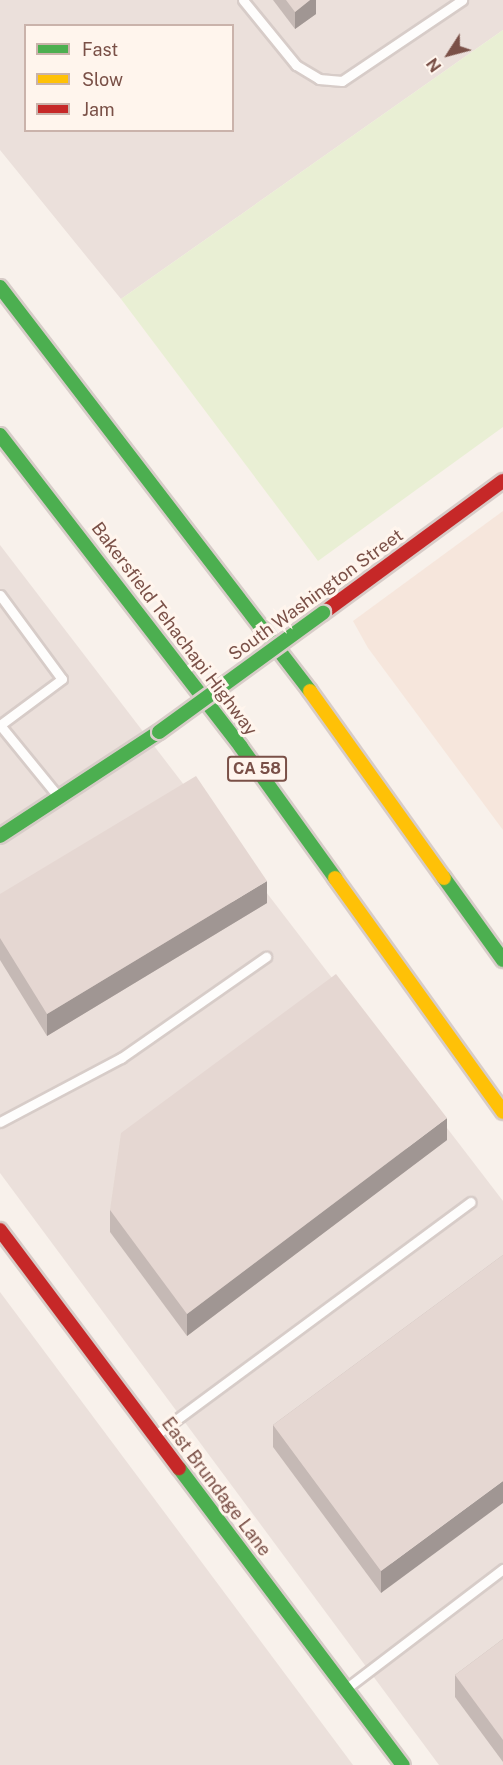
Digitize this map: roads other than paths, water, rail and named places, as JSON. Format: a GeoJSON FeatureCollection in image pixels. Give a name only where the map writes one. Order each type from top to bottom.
{"type":"FeatureCollection","features":[{"type":"Feature","properties":{"kind":"main road"},"geometry":{"type":"LineString","coordinates":[[0,287],[297,672],[503,960]]}},
{"type":"Feature","properties":{"kind":"main road","name":"Bakersfield Tehachapi Highway"},"geometry":{"type":"LineString","coordinates":[[0,435],[241,747],[503,1112]]}},
{"type":"Feature","properties":{"kind":"main road","name":"South Washington Street"},"geometry":{"type":"LineString","coordinates":[[0,836],[159,732],[503,481]]}},
{"type":"Feature","properties":{"kind":"main road","name":"East Brundage Lane"},"geometry":{"type":"LineString","coordinates":[[0,1230],[403,1765]]}},
{"type":"Feature","properties":{"kind":"lane"},"geometry":{"type":"LineString","coordinates":[[243,0],[296,65],[319,79],[342,81],[462,0]]}},
{"type":"Feature","properties":{"kind":"lane"},"geometry":{"type":"LineString","coordinates":[[0,595],[62,679],[0,725],[59,798]]}},
{"type":"Feature","properties":{"kind":"lane"},"geometry":{"type":"LineString","coordinates":[[0,1122],[121,1058],[266,957]]}},
{"type":"Feature","properties":{"kind":"lane"},"geometry":{"type":"LineString","coordinates":[[155,1436],[471,1202]]}},
{"type":"Feature","properties":{"kind":"lane"},"geometry":{"type":"LineString","coordinates":[[346,1689],[503,1569]]}}]}
